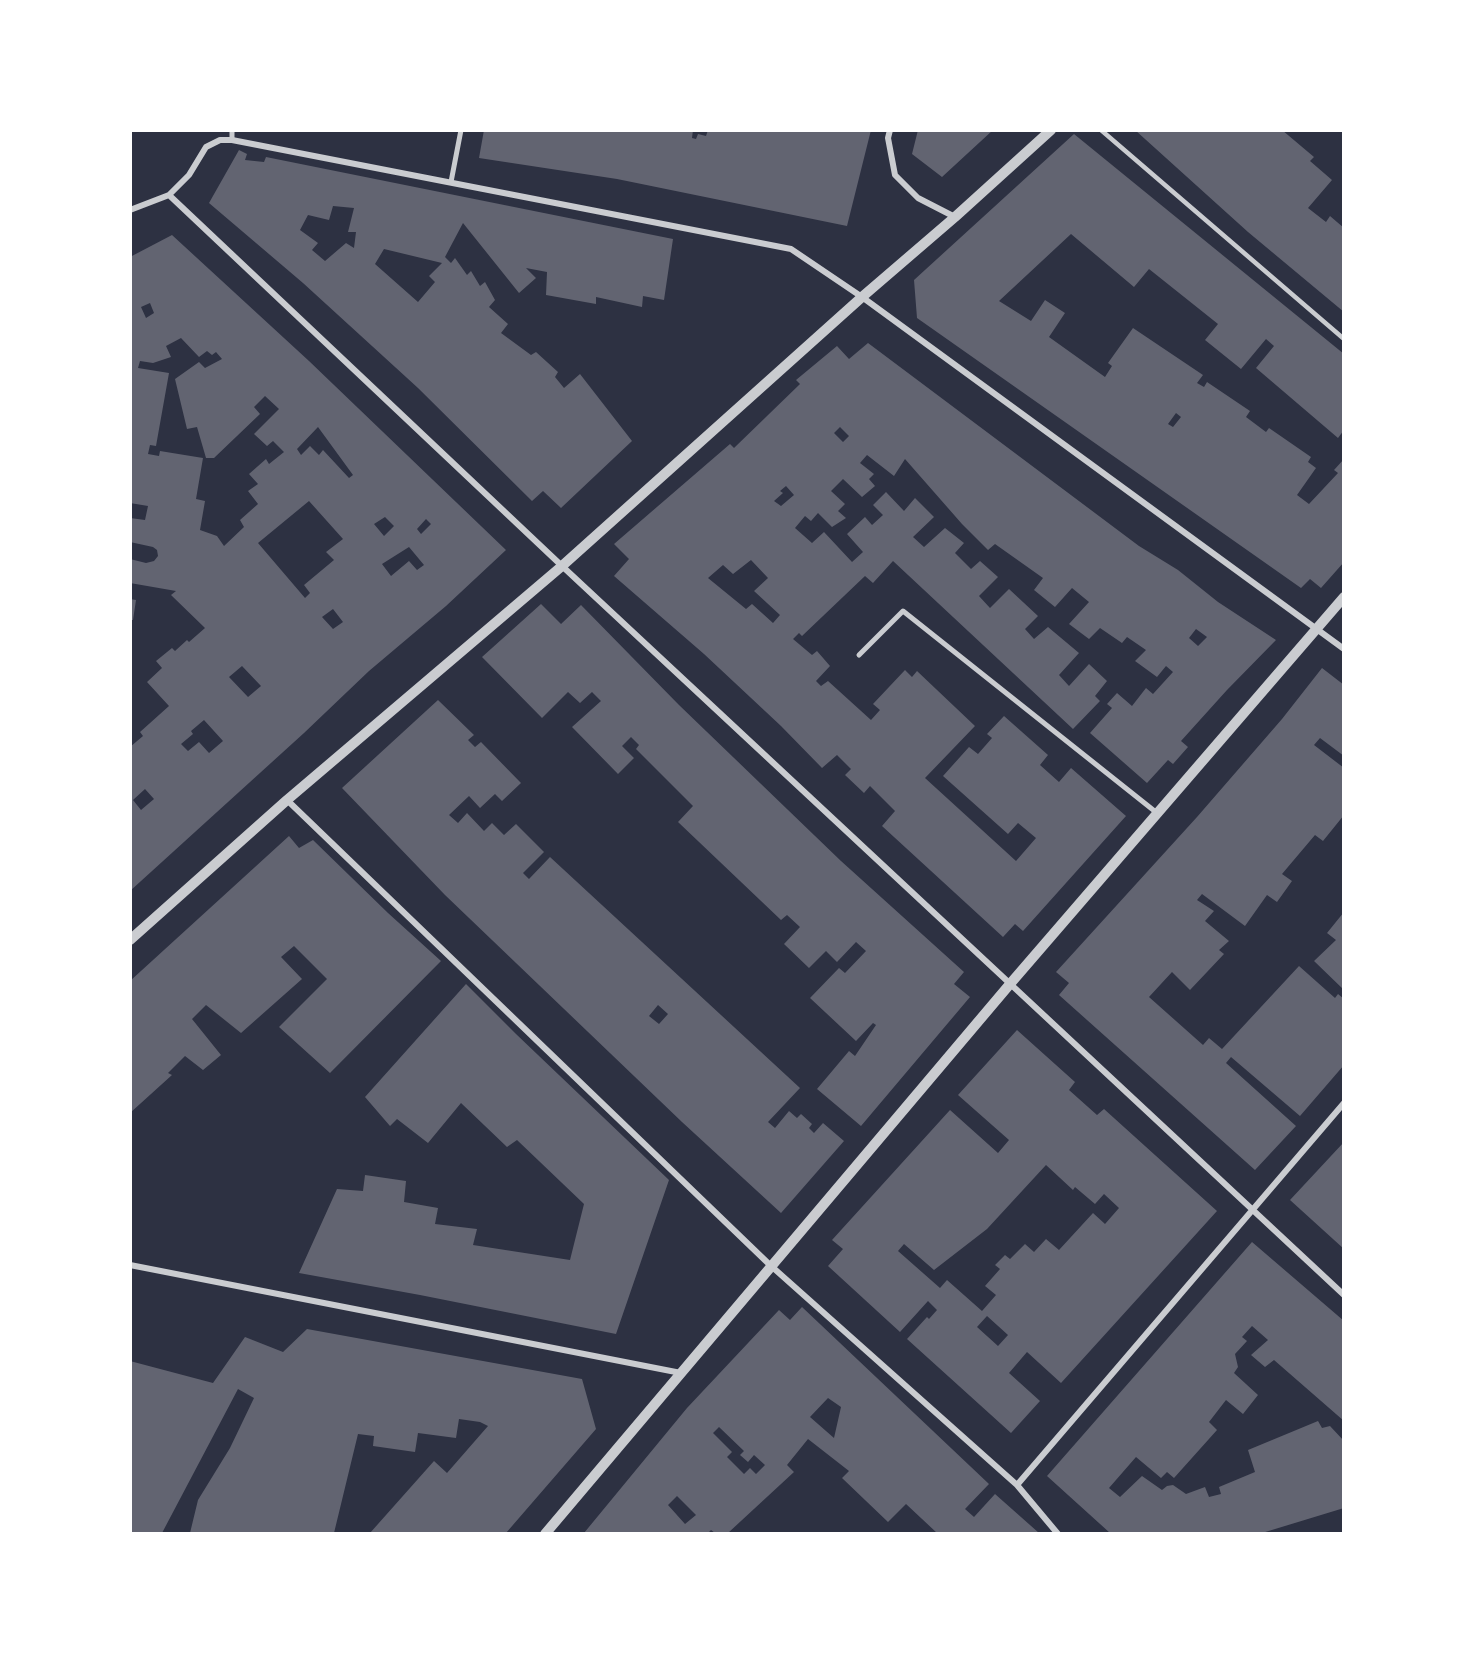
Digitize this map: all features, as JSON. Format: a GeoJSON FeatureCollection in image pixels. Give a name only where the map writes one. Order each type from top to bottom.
{"type":"FeatureCollection","features":[{"type":"Feature","properties":{"kind":"street"},"geometry":{"type":"LineString","coordinates":[[232,130],[232,140]]}},
{"type":"Feature","properties":{"kind":"street"},"geometry":{"type":"LineString","coordinates":[[451,182],[461,130]]}},
{"type":"Feature","properties":{"kind":"street"},"geometry":{"type":"LineString","coordinates":[[890,130],[888,138],[895,175],[918,198],[955,217]]}},
{"type":"Feature","properties":{"kind":"street"},"geometry":{"type":"LineString","coordinates":[[130,940],[287,800],[562,566],[1051,130]]}},
{"type":"Feature","properties":{"kind":"street"},"geometry":{"type":"LineString","coordinates":[[130,210],[169,195],[189,175],[206,147],[220,140],[232,140],[791,249],[862,297],[1344,649]]}},
{"type":"Feature","properties":{"kind":"street"},"geometry":{"type":"LineString","coordinates":[[169,195],[562,566],[1344,1295]]}},
{"type":"Feature","properties":{"kind":"street"},"geometry":{"type":"LineString","coordinates":[[545,1533],[770,1265],[1344,597]]}},
{"type":"Feature","properties":{"kind":"street"},"geometry":{"type":"LineString","coordinates":[[859,655],[903,611],[1158,813]]}},
{"type":"Feature","properties":{"kind":"street"},"geometry":{"type":"LineString","coordinates":[[287,800],[770,1265],[1017,1485],[1058,1533]]}},
{"type":"Feature","properties":{"kind":"street"},"geometry":{"type":"LineString","coordinates":[[1017,1485],[1344,1103]]}},
{"type":"Feature","properties":{"kind":"street"},"geometry":{"type":"LineString","coordinates":[[130,1265],[681,1372]]}},
{"type":"Feature","properties":{"kind":"lane"},"geometry":{"type":"LineString","coordinates":[[1101,130],[1344,339]]}},
{"type":"Feature","properties":{"kind":"building"},"geometry":{"type":"Polygon","coordinates":[[[484,130],[693,130],[692,138],[696,139],[698,134],[706,136],[708,130],[871,130],[847,226],[617,179],[479,158],[484,130]]]}},
{"type":"Feature","properties":{"kind":"building"},"geometry":{"type":"Polygon","coordinates":[[[918,130],[993,130],[942,177],[912,154],[918,130]]]}},
{"type":"Feature","properties":{"kind":"building"},"geometry":{"type":"Polygon","coordinates":[[[1135,130],[1282,130],[1314,157],[1310,161],[1332,180],[1308,208],[1326,222],[1330,216],[1344,228],[1344,312],[1248,232],[1135,130]]]}},
{"type":"Feature","properties":{"kind":"building"},"geometry":{"type":"Polygon","coordinates":[[[1074,134],[1344,354],[1344,430],[1338,438],[1256,368],[1274,346],[1266,339],[1241,369],[1205,340],[1218,324],[1149,269],[1134,287],[1071,234],[999,301],[1031,321],[1045,300],[1065,313],[1049,337],[1105,377],[1112,366],[1108,363],[1133,328],[1203,375],[1197,383],[1204,387],[1207,382],[1250,411],[1246,417],[1266,432],[1269,428],[1311,457],[1308,462],[1316,468],[1297,495],[1309,504],[1338,473],[1334,470],[1344,459],[1344,562],[1321,588],[1310,579],[1301,588],[917,318],[914,280],[1074,134]],[[1176,413],[1168,424],[1173,427],[1181,417],[1176,413]]]}},
{"type":"Feature","properties":{"kind":"building"},"geometry":{"type":"Polygon","coordinates":[[[239,150],[247,154],[245,160],[264,162],[266,157],[673,239],[664,300],[643,296],[642,307],[596,297],[596,304],[546,295],[547,272],[526,268],[536,278],[519,293],[463,223],[445,257],[451,263],[455,258],[467,275],[471,271],[480,286],[485,282],[495,300],[489,307],[508,324],[501,333],[531,355],[536,352],[558,372],[555,377],[564,388],[580,374],[632,441],[561,508],[543,491],[532,501],[418,388],[303,283],[209,203],[239,150]],[[333,206],[329,220],[308,215],[300,230],[318,243],[312,250],[325,261],[346,243],[354,248],[356,232],[348,232],[354,208],[333,206]],[[384,249],[375,264],[418,302],[435,282],[429,276],[442,263],[384,249]]]}},
{"type":"Feature","properties":{"kind":"building"},"geometry":{"type":"Polygon","coordinates":[[[172,235],[309,361],[506,550],[446,606],[369,671],[130,891],[130,747],[143,736],[140,732],[169,706],[147,682],[162,668],[156,661],[172,648],[175,651],[187,640],[189,642],[205,628],[171,595],[176,591],[130,583],[130,559],[146,563],[154,561],[158,556],[157,550],[153,547],[130,542],[130,518],[145,520],[148,506],[130,503],[130,257],[172,235]],[[150,303],[141,307],[146,318],[154,313],[150,303]],[[181,338],[166,346],[171,357],[153,363],[140,361],[138,368],[169,373],[156,446],[150,445],[148,454],[159,456],[160,451],[203,458],[196,499],[205,501],[200,530],[217,536],[224,546],[244,527],[240,520],[258,504],[248,491],[258,484],[249,474],[266,459],[269,464],[284,452],[273,441],[267,446],[254,434],[279,409],[265,396],[254,407],[260,414],[214,458],[206,458],[197,427],[187,429],[175,379],[199,362],[205,368],[222,359],[216,352],[212,355],[207,351],[199,357],[181,338]],[[318,427],[297,449],[301,455],[310,446],[319,455],[323,450],[349,478],[353,475],[318,427]],[[309,501],[258,543],[305,598],[310,593],[304,585],[334,560],[326,552],[343,539],[309,501]],[[385,517],[374,524],[384,536],[394,526],[385,517]],[[426,519],[417,529],[421,534],[431,524],[426,519]],[[409,547],[382,564],[391,576],[409,561],[417,570],[424,565],[409,547]],[[333,609],[322,617],[333,629],[343,622],[333,609]],[[242,666],[229,677],[248,697],[261,686],[242,666]],[[204,720],[181,744],[188,751],[199,742],[209,753],[223,741],[204,720]],[[145,789],[133,800],[141,810],[154,799],[145,789]]]}},
{"type":"Feature","properties":{"kind":"building"},"geometry":{"type":"Polygon","coordinates":[[[868,343],[1139,546],[1178,570],[1218,602],[1276,640],[1181,741],[1188,747],[1173,764],[1168,760],[1147,783],[1090,733],[1112,708],[1107,704],[1117,693],[1132,706],[1146,688],[1153,694],[1173,672],[1166,666],[1157,677],[1135,661],[1146,650],[1127,637],[1122,643],[1100,628],[1089,639],[1069,624],[1089,602],[1072,588],[1055,607],[1034,590],[1043,578],[995,544],[988,550],[905,459],[894,476],[867,455],[860,463],[874,474],[869,479],[875,486],[862,497],[843,479],[831,491],[845,504],[838,511],[846,518],[832,527],[818,513],[811,521],[805,516],[795,528],[812,543],[824,532],[852,562],[863,552],[847,534],[865,517],[872,525],[883,515],[873,505],[886,492],[904,511],[915,498],[934,517],[913,537],[924,547],[945,528],[964,543],[955,553],[971,569],[980,561],[998,577],[979,596],[990,608],[1009,589],[1038,616],[1025,629],[1034,639],[1048,627],[1079,653],[1059,675],[1069,686],[1089,664],[1107,681],[1095,696],[1100,701],[1073,729],[893,561],[873,583],[865,576],[802,636],[799,633],[793,639],[812,655],[817,651],[830,666],[816,681],[821,686],[828,681],[871,720],[880,710],[873,704],[905,670],[912,677],[917,671],[975,726],[925,778],[1016,861],[1036,838],[1018,823],[1008,834],[943,776],[969,747],[978,754],[992,738],[987,734],[1004,716],[1048,755],[1040,765],[1059,782],[1071,768],[1126,816],[1023,931],[1015,924],[1003,937],[882,826],[895,811],[870,786],[864,793],[845,775],[851,769],[837,755],[822,768],[704,654],[614,576],[629,559],[614,544],[730,444],[734,448],[800,384],[796,380],[837,346],[849,359],[868,343]],[[840,427],[834,433],[843,442],[849,436],[840,427]],[[786,486],[780,491],[783,493],[774,501],[781,506],[794,495],[786,486]],[[751,560],[733,574],[723,565],[708,578],[746,609],[752,604],[773,623],[780,615],[754,591],[768,578],[751,560]],[[1196,629],[1189,638],[1198,646],[1207,637],[1196,629]]]}},
{"type":"Feature","properties":{"kind":"building"},"geometry":{"type":"Polygon","coordinates":[[[130,599],[136,600],[133,620],[130,620],[130,599]]]}},
{"type":"Feature","properties":{"kind":"building"},"geometry":{"type":"Polygon","coordinates":[[[541,604],[561,624],[581,605],[679,705],[841,861],[964,972],[954,984],[970,997],[861,1126],[817,1089],[849,1051],[855,1056],[876,1025],[873,1023],[856,1041],[810,998],[839,968],[845,973],[866,951],[856,942],[837,962],[826,951],[809,968],[784,944],[800,927],[787,915],[781,920],[678,822],[693,806],[636,749],[639,745],[631,737],[622,746],[634,758],[618,774],[572,727],[601,701],[592,692],[580,703],[568,692],[542,718],[482,657],[541,604]]]}},
{"type":"Feature","properties":{"kind":"building"},"geometry":{"type":"Polygon","coordinates":[[[1322,668],[1344,685],[1344,756],[1320,738],[1314,745],[1344,768],[1344,815],[1323,841],[1315,835],[1282,874],[1292,881],[1277,902],[1267,895],[1245,926],[1202,894],[1197,900],[1214,911],[1205,921],[1229,941],[1219,950],[1224,954],[1190,990],[1172,972],[1149,997],[1203,1045],[1209,1038],[1222,1049],[1299,966],[1335,998],[1338,994],[1344,999],[1344,1065],[1300,1116],[1231,1057],[1226,1063],[1296,1126],[1255,1170],[1059,995],[1069,983],[1056,972],[1197,817],[1282,719],[1322,668]]]}},
{"type":"Feature","properties":{"kind":"building"},"geometry":{"type":"Polygon","coordinates":[[[438,700],[474,735],[468,740],[475,747],[481,742],[521,783],[502,801],[495,794],[480,808],[469,796],[449,815],[458,823],[467,813],[484,831],[492,823],[504,835],[516,824],[544,852],[523,873],[529,879],[550,857],[800,1088],[768,1122],[775,1128],[789,1111],[797,1118],[801,1114],[812,1124],[809,1128],[814,1133],[823,1123],[844,1141],[781,1213],[682,1122],[445,895],[342,788],[438,700]],[[658,1005],[649,1016],[659,1024],[668,1014],[658,1005]]]}},
{"type":"Feature","properties":{"kind":"building"},"geometry":{"type":"Polygon","coordinates":[[[289,836],[299,848],[313,840],[441,961],[330,1073],[279,1027],[327,979],[294,946],[281,957],[302,979],[241,1033],[206,1005],[192,1019],[221,1055],[203,1070],[185,1056],[168,1073],[172,1075],[130,1113],[130,981],[289,836]]]}},
{"type":"Feature","properties":{"kind":"building"},"geometry":{"type":"Polygon","coordinates":[[[1344,912],[1344,990],[1314,961],[1336,940],[1327,933],[1344,912]]]}},
{"type":"Feature","properties":{"kind":"building"},"geometry":{"type":"Polygon","coordinates":[[[466,984],[669,1180],[616,1334],[299,1273],[337,1189],[363,1191],[365,1175],[406,1181],[404,1202],[438,1208],[435,1224],[477,1229],[473,1245],[570,1260],[584,1204],[517,1140],[507,1147],[461,1103],[428,1143],[397,1119],[390,1126],[365,1097],[466,984]]]}},
{"type":"Feature","properties":{"kind":"building"},"geometry":{"type":"Polygon","coordinates":[[[1017,1030],[1075,1082],[1069,1090],[1097,1115],[1104,1109],[1217,1211],[1061,1383],[1027,1352],[1009,1373],[1040,1401],[1011,1433],[907,1339],[927,1317],[929,1319],[937,1310],[928,1301],[900,1332],[828,1266],[843,1249],[832,1240],[950,1110],[998,1153],[1009,1140],[958,1095],[1017,1030]],[[1046,1165],[987,1229],[934,1270],[904,1244],[898,1251],[940,1288],[947,1280],[982,1311],[996,1295],[985,1286],[1000,1269],[995,1265],[1005,1255],[1010,1259],[1025,1244],[1034,1252],[1046,1239],[1059,1250],[1093,1213],[1105,1224],[1119,1208],[1104,1194],[1095,1204],[1075,1187],[1073,1190],[1046,1165]],[[987,1316],[977,1327],[998,1346],[1008,1335],[987,1316]]]}},
{"type":"Feature","properties":{"kind":"building"},"geometry":{"type":"Polygon","coordinates":[[[1344,1142],[1344,1249],[1290,1200],[1344,1142]]]}},
{"type":"Feature","properties":{"kind":"building"},"geometry":{"type":"Polygon","coordinates":[[[1252,1242],[1344,1321],[1344,1421],[1274,1360],[1265,1367],[1251,1355],[1268,1340],[1252,1326],[1242,1337],[1247,1341],[1235,1354],[1238,1367],[1234,1373],[1258,1395],[1243,1414],[1226,1400],[1209,1422],[1217,1430],[1174,1478],[1167,1472],[1161,1478],[1136,1457],[1109,1488],[1120,1497],[1142,1476],[1162,1490],[1173,1485],[1186,1494],[1205,1487],[1209,1497],[1221,1494],[1219,1487],[1255,1472],[1248,1450],[1318,1421],[1322,1428],[1330,1426],[1344,1441],[1344,1508],[1262,1533],[1110,1533],[1047,1476],[1252,1242]]]}},
{"type":"Feature","properties":{"kind":"building"},"geometry":{"type":"Polygon","coordinates":[[[802,1307],[989,1484],[965,1509],[974,1517],[995,1494],[1039,1533],[937,1533],[906,1504],[888,1522],[842,1478],[849,1471],[808,1439],[787,1465],[794,1472],[728,1533],[715,1533],[711,1530],[708,1533],[584,1533],[687,1408],[779,1310],[790,1320],[802,1307]],[[828,1398],[810,1417],[834,1438],[841,1407],[828,1398]],[[719,1427],[713,1433],[732,1452],[727,1457],[744,1474],[750,1468],[756,1474],[765,1465],[754,1455],[748,1462],[740,1455],[744,1451],[719,1427]],[[677,1496],[668,1505],[685,1524],[696,1515],[677,1496]]]}},
{"type":"Feature","properties":{"kind":"building"},"geometry":{"type":"Polygon","coordinates":[[[307,1329],[582,1379],[596,1429],[506,1533],[370,1533],[434,1461],[447,1473],[488,1426],[480,1422],[459,1419],[456,1438],[418,1433],[415,1452],[373,1446],[374,1436],[358,1434],[334,1533],[190,1533],[198,1500],[230,1448],[254,1398],[238,1389],[162,1533],[130,1533],[130,1361],[213,1383],[245,1337],[283,1352],[307,1329]]]}}]}
